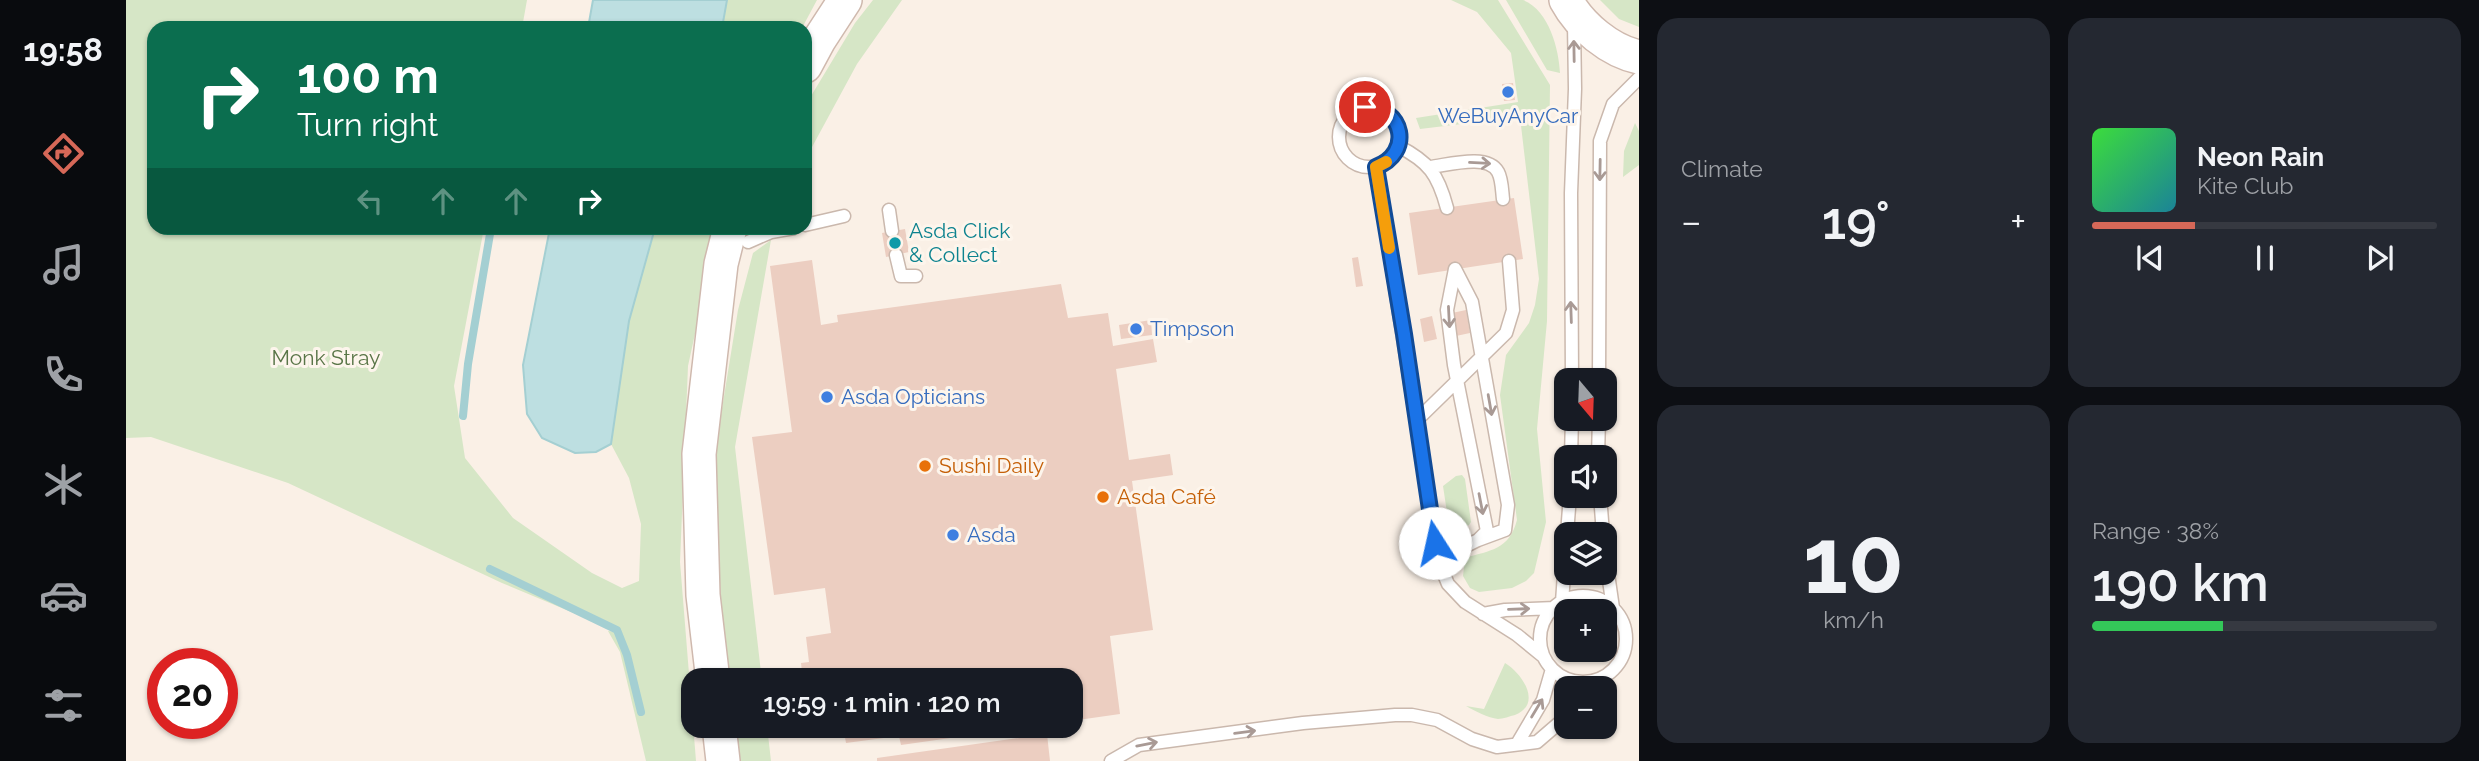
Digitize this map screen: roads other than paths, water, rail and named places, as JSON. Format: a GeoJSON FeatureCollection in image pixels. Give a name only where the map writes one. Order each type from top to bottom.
{"type":"FeatureCollection","features":[{"type":"Feature","properties":{"kind":"street"},"geometry":{"type":"LineString","coordinates":[[812,53],[845,0]]}},
{"type":"Feature","properties":{"kind":"street"},"geometry":{"type":"LineString","coordinates":[[1567,4],[1600,38],[1639,57]]}},
{"type":"Feature","properties":{"kind":"street"},"geometry":{"type":"LineString","coordinates":[[711,668],[703,595],[699,454],[721,264],[741,235]]}},
{"type":"Feature","properties":{"kind":"street"},"geometry":{"type":"LineString","coordinates":[[720,738],[723,761]]}},
{"type":"Feature","properties":{"kind":"lane"},"geometry":{"type":"LineString","coordinates":[[1567,4],[1575,89],[1572,368]]}},
{"type":"Feature","properties":{"kind":"lane"},"geometry":{"type":"LineString","coordinates":[[1599,368],[1600,141],[1613,104],[1639,78]]}},
{"type":"Feature","properties":{"kind":"lane"},"geometry":{"type":"LineString","coordinates":[[1365,107],[1381,110],[1389,114],[1398,128],[1398,146],[1390,159],[1376,167],[1357,165],[1343,152],[1339,134],[1347,116],[1365,107]]}},
{"type":"Feature","properties":{"kind":"lane"},"geometry":{"type":"LineString","coordinates":[[1398,146],[1420,157],[1430,167],[1441,184],[1447,208]]}},
{"type":"Feature","properties":{"kind":"lane"},"geometry":{"type":"LineString","coordinates":[[1430,167],[1485,161],[1493,165],[1500,174],[1503,199]]}},
{"type":"Feature","properties":{"kind":"lane"},"geometry":{"type":"LineString","coordinates":[[1376,167],[1438,560],[1448,584],[1465,602],[1517,635],[1544,657]]}},
{"type":"Feature","properties":{"kind":"lane"},"geometry":{"type":"LineString","coordinates":[[889,211],[892,231]]}},
{"type":"Feature","properties":{"kind":"lane"},"geometry":{"type":"LineString","coordinates":[[812,224],[840,218]]}},
{"type":"Feature","properties":{"kind":"lane"},"geometry":{"type":"LineString","coordinates":[[896,255],[901,276],[916,276]]}},
{"type":"Feature","properties":{"kind":"lane"},"geometry":{"type":"LineString","coordinates":[[1416,421],[1506,333],[1513,310],[1509,261]]}},
{"type":"Feature","properties":{"kind":"lane"},"geometry":{"type":"LineString","coordinates":[[1438,560],[1505,530],[1508,505],[1472,302],[1455,269],[1447,310],[1457,382],[1487,531],[1478,540]]}},
{"type":"Feature","properties":{"kind":"lane"},"geometry":{"type":"LineString","coordinates":[[1571,599],[1597,599]]}},
{"type":"Feature","properties":{"kind":"lane"},"geometry":{"type":"LineString","coordinates":[[1483,614],[1554,605]]}},
{"type":"Feature","properties":{"kind":"lane"},"geometry":{"type":"LineString","coordinates":[[1554,609],[1546,618],[1541,630],[1540,644],[1552,669],[1564,676]]}},
{"type":"Feature","properties":{"kind":"lane"},"geometry":{"type":"LineString","coordinates":[[1604,676],[1616,667],[1632,632],[1617,613]]}},
{"type":"Feature","properties":{"kind":"lane"},"geometry":{"type":"LineString","coordinates":[[1517,744],[1543,700],[1552,669]]}},
{"type":"Feature","properties":{"kind":"lane"},"geometry":{"type":"LineString","coordinates":[[1111,761],[1139,745],[1303,723],[1412,715],[1437,720],[1497,747],[1537,742],[1554,727]]}},
{"type":"Feature","properties":{"kind":"water"},"geometry":{"type":"Polygon","coordinates":[[[593,0],[727,0],[723,21],[589,21],[593,0]]]}},
{"type":"Feature","properties":{"kind":"water"},"geometry":{"type":"Polygon","coordinates":[[[549,235],[653,235],[629,321],[611,444],[596,452],[575,453],[542,438],[527,414],[523,365],[549,235]]]}},
{"type":"Feature","properties":{"kind":"waterway"},"geometry":{"type":"LineString","coordinates":[[463,416],[468,364],[490,235]]}},
{"type":"Feature","properties":{"kind":"waterway"},"geometry":{"type":"LineString","coordinates":[[490,569],[617,630],[627,655],[641,712]]}},
{"type":"Feature","properties":{"kind":"place","name":"WeBuyAnyCar"},"geometry":{"type":"Point","coordinates":[1508,92]}},
{"type":"Feature","properties":{"kind":"place","name":"Asda Click & Collect"},"geometry":{"type":"Point","coordinates":[895,243]}},
{"type":"Feature","properties":{"kind":"place","name":"Timpson"},"geometry":{"type":"Point","coordinates":[1136,329]}},
{"type":"Feature","properties":{"kind":"place","name":"Asda Opticians"},"geometry":{"type":"Point","coordinates":[827,397]}},
{"type":"Feature","properties":{"kind":"place","name":"Sushi Daily"},"geometry":{"type":"Point","coordinates":[925,466]}},
{"type":"Feature","properties":{"kind":"place","name":"Asda Café"},"geometry":{"type":"Point","coordinates":[1103,497]}},
{"type":"Feature","properties":{"kind":"place","name":"Asda"},"geometry":{"type":"Point","coordinates":[953,535]}},
{"type":"Feature","properties":{"kind":"park label","name":"Monk Stray"},"geometry":{"type":"Point","coordinates":[326,358]}}]}
